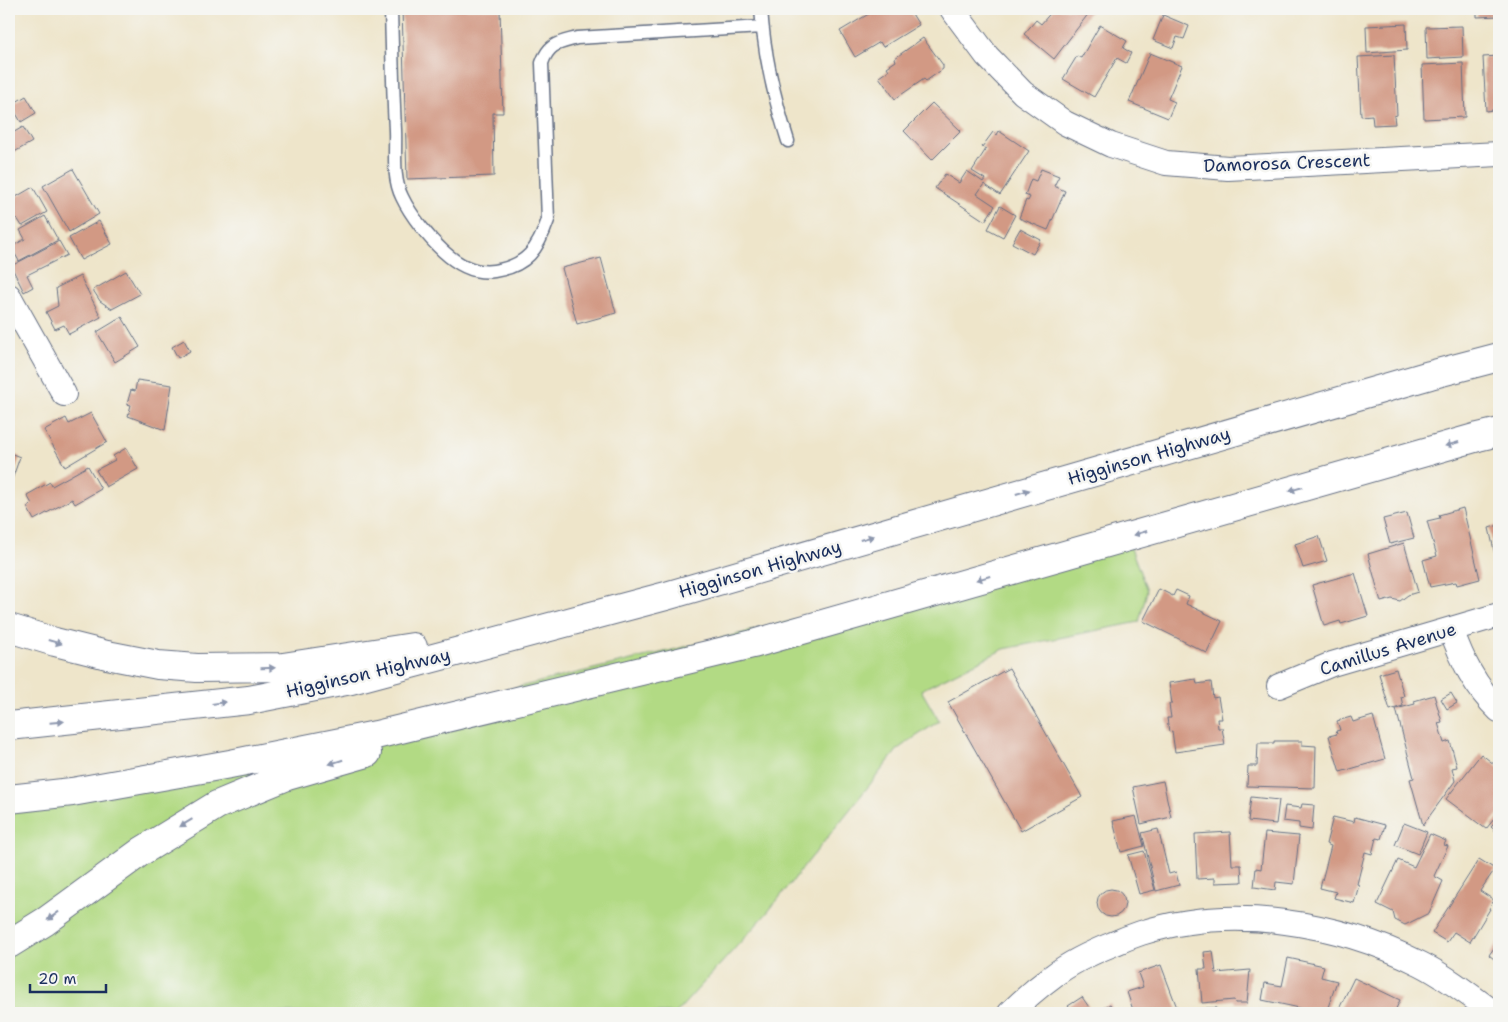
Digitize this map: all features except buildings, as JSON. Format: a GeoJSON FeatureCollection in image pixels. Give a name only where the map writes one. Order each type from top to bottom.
{"type":"FeatureCollection","features":[{"type":"Feature","properties":{"kind":"highway","name":"Higginson Highway"},"geometry":{"type":"LineString","coordinates":[[9,726],[250,700],[351,680],[666,596],[1430,375],[1499,357]]}},
{"type":"Feature","properties":{"kind":"highway"},"geometry":{"type":"LineString","coordinates":[[9,944],[46,921],[175,830],[218,805],[288,776],[1499,432]]}},
{"type":"Feature","properties":{"kind":"highway"},"geometry":{"type":"LineString","coordinates":[[9,628],[55,642],[158,665],[197,668],[284,667],[440,643],[666,596]]}},
{"type":"Feature","properties":{"kind":"highway"},"geometry":{"type":"LineString","coordinates":[[9,799],[72,792],[211,768],[376,735],[754,644]]}},
{"type":"Feature","properties":{"kind":"street","name":"Damorosa Crescent"},"geometry":{"type":"LineString","coordinates":[[952,9],[987,56],[1023,93],[1065,123],[1111,145],[1166,163],[1228,168],[1499,154]]}},
{"type":"Feature","properties":{"kind":"street"},"geometry":{"type":"LineString","coordinates":[[9,296],[64,394]]}},
{"type":"Feature","properties":{"kind":"street","name":"Camillus Avenue"},"geometry":{"type":"LineString","coordinates":[[1278,686],[1332,664],[1499,615]]}},
{"type":"Feature","properties":{"kind":"street"},"geometry":{"type":"LineString","coordinates":[[1450,630],[1460,655],[1484,695],[1499,710]]}},
{"type":"Feature","properties":{"kind":"street"},"geometry":{"type":"LineString","coordinates":[[1010,1013],[1053,975],[1094,952],[1142,932],[1189,922],[1233,918],[1285,921],[1339,932],[1392,950],[1431,970],[1494,1013]]}},
{"type":"Feature","properties":{"kind":"lane"},"geometry":{"type":"LineString","coordinates":[[391,9],[395,167],[402,197],[432,240],[451,258],[469,269],[493,271],[518,264],[535,251],[548,220],[542,63],[546,52],[551,46],[577,38],[762,27]]}},
{"type":"Feature","properties":{"kind":"lane"},"geometry":{"type":"LineString","coordinates":[[761,9],[766,56],[778,112],[788,140]]}},
{"type":"Feature","properties":{"kind":"green space"},"geometry":{"type":"Polygon","coordinates":[[[1128,540],[1147,591],[1139,622],[1004,649],[921,690],[939,721],[899,748],[767,913],[676,1013],[635,1013],[626,1008],[619,1013],[9,1013],[9,802],[76,794],[1128,540]]]}}]}
